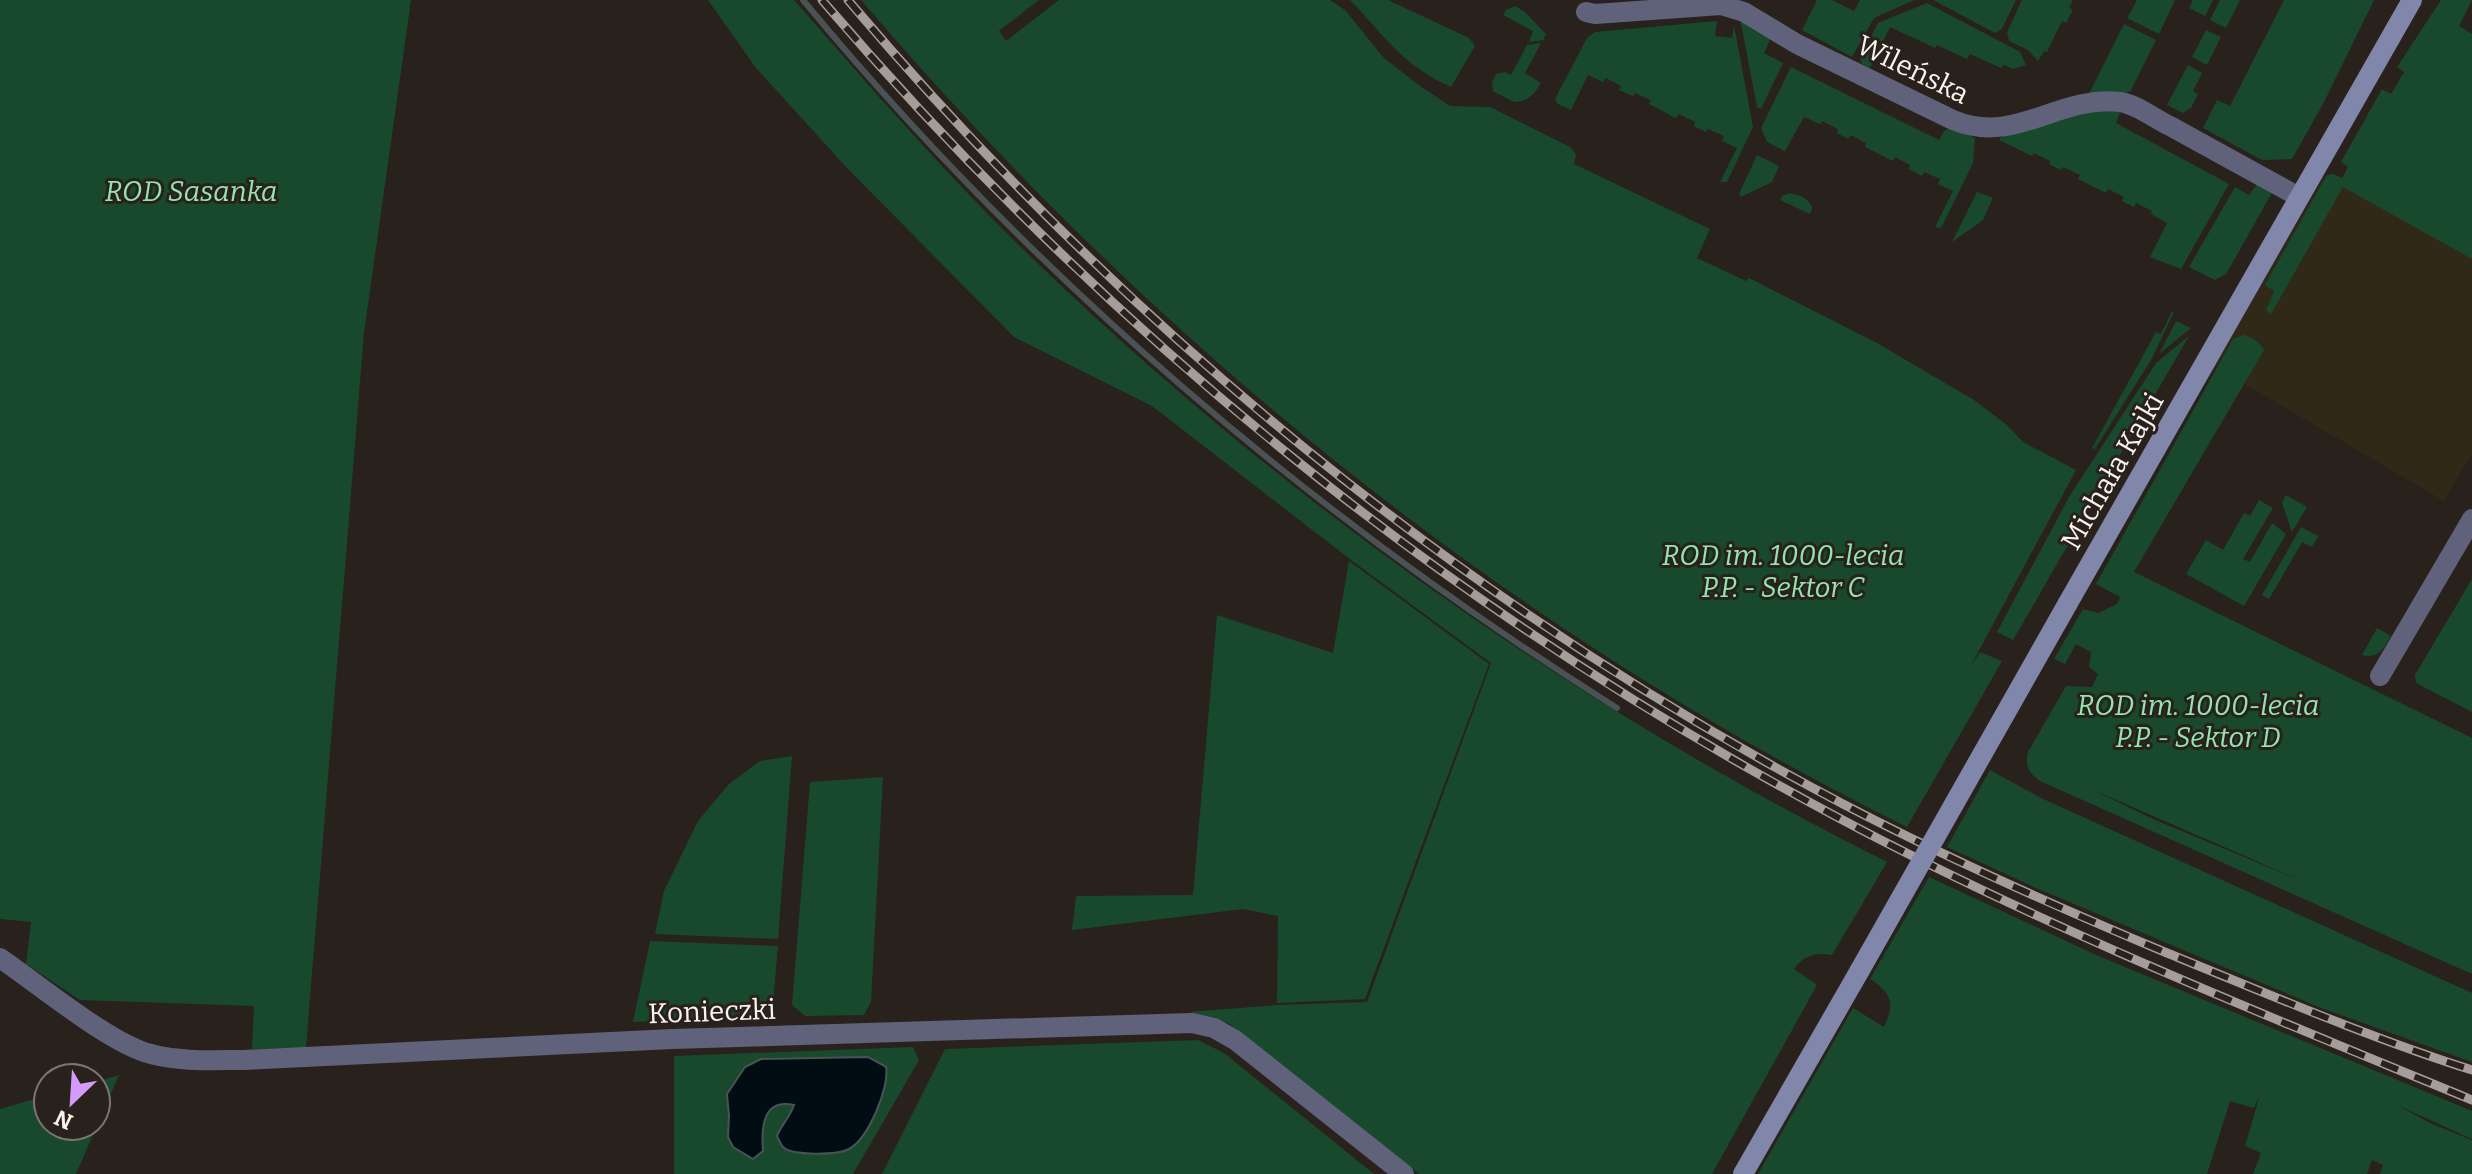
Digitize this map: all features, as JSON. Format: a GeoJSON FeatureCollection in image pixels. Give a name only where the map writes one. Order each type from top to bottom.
{"type":"FeatureCollection","features":[{"type":"Feature","properties":{"kind":"street","name":"Michała Kajki"},"geometry":{"type":"LineString","coordinates":[[1743,1174],[2412,0]]}},
{"type":"Feature","properties":{"kind":"street","name":"Wileńska"},"geometry":{"type":"LineString","coordinates":[[1586,12],[1595,14],[1707,6],[1736,9],[1839,65],[1953,120],[1978,128],[2002,129],[2060,109],[2119,102],[2299,197]]}},
{"type":"Feature","properties":{"kind":"street"},"geometry":{"type":"LineString","coordinates":[[2380,676],[2472,519]]}},
{"type":"Feature","properties":{"kind":"street","name":"Konieczki"},"geometry":{"type":"LineString","coordinates":[[0,958],[121,1041],[147,1054],[178,1059],[243,1060],[672,1039],[1192,1023],[1214,1028],[1235,1040],[1404,1174]]}},
{"type":"Feature","properties":{"kind":"shaded area"},"geometry":{"type":"Polygon","coordinates":[[[2325,175],[2472,256],[2472,454],[2444,501],[2214,366],[2325,175]]]}},
{"type":"Feature","properties":{"kind":"shaded area"},"geometry":{"type":"Polygon","coordinates":[[[868,1057],[886,1067],[885,1087],[870,1124],[849,1149],[815,1154],[783,1147],[777,1136],[794,1105],[784,1104],[770,1110],[766,1116],[763,1151],[753,1159],[733,1147],[728,1137],[727,1094],[745,1067],[761,1059],[868,1057]]]}},
{"type":"Feature","properties":{"kind":"green space","name":"ROD Sasanka"},"geometry":{"type":"Polygon","coordinates":[[[0,0],[411,0],[364,333],[306,1048],[252,1049],[254,1006],[80,1000],[26,964],[31,922],[0,919],[0,0]]]}},
{"type":"Feature","properties":{"kind":"green space"},"geometry":{"type":"Polygon","coordinates":[[[708,0],[794,0],[940,164],[1033,259],[1129,348],[1229,434],[1331,515],[1437,593],[1657,736],[1770,801],[1887,862],[1832,955],[1811,956],[1794,969],[1817,985],[1712,1174],[1419,1174],[1228,1023],[1189,1012],[1367,1002],[1491,663],[1351,560],[1152,406],[1014,337],[848,169],[756,68],[708,0]]]}},
{"type":"Feature","properties":{"kind":"green space","name":"ROD im. 1000-lecia P.P. - Sektor C"},"geometry":{"type":"Polygon","coordinates":[[[861,0],[1039,0],[999,31],[1006,41],[1059,0],[1330,0],[1345,10],[1383,57],[1450,106],[1490,107],[1570,147],[1576,154],[1574,164],[1710,229],[1697,258],[1746,281],[1749,278],[1877,343],[1974,400],[2007,425],[2023,442],[2076,470],[1969,669],[1980,652],[2002,661],[1907,827],[1759,748],[1615,662],[1476,568],[1342,467],[1214,359],[1091,245],[973,125],[861,0]]]}},
{"type":"Feature","properties":{"kind":"green space"},"geometry":{"type":"Polygon","coordinates":[[[1350,0],[1388,0],[1469,38],[1475,46],[1451,87],[1407,60],[1350,0]]]}},
{"type":"Feature","properties":{"kind":"green space"},"geometry":{"type":"Polygon","coordinates":[[[1817,0],[1832,0],[1854,11],[1860,0],[1914,0],[1874,18],[1852,57],[1802,30],[1817,0]]]}},
{"type":"Feature","properties":{"kind":"green space"},"geometry":{"type":"Polygon","coordinates":[[[1933,0],[2016,0],[2002,29],[1995,33],[1933,0]]]}},
{"type":"Feature","properties":{"kind":"green space"},"geometry":{"type":"Polygon","coordinates":[[[2022,0],[2073,0],[2069,8],[2073,10],[2066,23],[2062,21],[2047,52],[2044,51],[2038,61],[2028,50],[2009,41],[2007,32],[2022,0]]]}},
{"type":"Feature","properties":{"kind":"green space"},"geometry":{"type":"Polygon","coordinates":[[[2137,0],[2175,0],[2159,34],[2127,18],[2137,0]]]}},
{"type":"Feature","properties":{"kind":"green space"},"geometry":{"type":"Polygon","coordinates":[[[2193,0],[2213,0],[2205,16],[2189,8],[2193,0]]]}},
{"type":"Feature","properties":{"kind":"green space"},"geometry":{"type":"Polygon","coordinates":[[[2220,0],[2240,0],[2226,28],[2210,20],[2220,0]]]}},
{"type":"Feature","properties":{"kind":"green space"},"geometry":{"type":"Polygon","coordinates":[[[2284,0],[2374,0],[2292,159],[2262,160],[2203,128],[2217,100],[2230,106],[2284,0]]]}},
{"type":"Feature","properties":{"kind":"green space"},"geometry":{"type":"Polygon","coordinates":[[[2441,0],[2472,0],[2459,26],[2472,34],[2472,259],[2343,187],[2271,314],[2266,310],[2274,291],[2265,285],[2327,175],[2342,178],[2348,167],[2341,162],[2382,89],[2391,94],[2404,72],[2397,67],[2441,0]]]}},
{"type":"Feature","properties":{"kind":"green space"},"geometry":{"type":"Polygon","coordinates":[[[1927,3],[2020,52],[2026,65],[2013,69],[2004,65],[2001,68],[1970,54],[1967,59],[1890,27],[1870,68],[1862,64],[1860,58],[1878,23],[1927,3]]]}},
{"type":"Feature","properties":{"kind":"green space"},"geometry":{"type":"Polygon","coordinates":[[[1515,6],[1546,34],[1543,40],[1529,42],[1533,31],[1503,15],[1515,6]]]}},
{"type":"Feature","properties":{"kind":"green space"},"geometry":{"type":"Polygon","coordinates":[[[1740,18],[1771,37],[1764,53],[1783,63],[1761,109],[1757,107],[1740,18]]]}},
{"type":"Feature","properties":{"kind":"green space"},"geometry":{"type":"Polygon","coordinates":[[[1717,21],[1715,36],[1732,38],[1734,25],[1753,127],[1727,182],[1720,182],[1737,148],[1722,141],[1724,136],[1708,129],[1706,132],[1679,114],[1676,118],[1649,104],[1651,100],[1619,90],[1621,86],[1606,78],[1603,82],[1588,75],[1571,110],[1558,104],[1555,99],[1587,38],[1595,32],[1717,21]]]}},
{"type":"Feature","properties":{"kind":"green space"},"geometry":{"type":"Polygon","coordinates":[[[2124,24],[2156,40],[2130,92],[2087,98],[2124,24]]]}},
{"type":"Feature","properties":{"kind":"green space"},"geometry":{"type":"Polygon","coordinates":[[[2206,30],[2221,37],[2207,65],[2192,57],[2206,30]]]}},
{"type":"Feature","properties":{"kind":"green space"},"geometry":{"type":"Polygon","coordinates":[[[1541,43],[1525,73],[1541,83],[1533,94],[1514,102],[1493,91],[1492,82],[1496,74],[1504,72],[1511,75],[1527,45],[1541,43]]]}},
{"type":"Feature","properties":{"kind":"green space"},"geometry":{"type":"Polygon","coordinates":[[[2188,65],[2202,73],[2193,91],[2198,94],[2191,108],[2183,113],[2167,105],[2188,65]]]}},
{"type":"Feature","properties":{"kind":"green space"},"geometry":{"type":"Polygon","coordinates":[[[1791,67],[1939,140],[1948,129],[1975,139],[1973,163],[1941,228],[1935,227],[1953,191],[1938,184],[1940,179],[1924,172],[1922,176],[1909,169],[1910,165],[1895,157],[1893,161],[1865,147],[1866,143],[1851,135],[1848,139],[1837,133],[1838,129],[1822,121],[1820,124],[1804,117],[1785,151],[1767,142],[1761,128],[1791,67]]]}},
{"type":"Feature","properties":{"kind":"green space"},"geometry":{"type":"Polygon","coordinates":[[[2119,108],[2116,123],[2229,184],[2181,269],[2150,257],[2167,223],[2151,214],[2152,211],[2136,203],[2134,207],[2122,201],[2124,197],[2108,189],[2106,193],[2078,179],[2080,175],[2063,167],[2060,170],[2034,153],[2032,156],[1999,140],[2063,117],[2119,108]]]}},
{"type":"Feature","properties":{"kind":"green space"},"geometry":{"type":"Polygon","coordinates":[[[1757,155],[1779,166],[1772,182],[1741,197],[1739,194],[1757,155]]]}},
{"type":"Feature","properties":{"kind":"green space"},"geometry":{"type":"Polygon","coordinates":[[[2258,183],[2273,191],[2226,274],[2215,280],[2189,267],[2235,187],[2249,195],[2258,183]]]}},
{"type":"Feature","properties":{"kind":"green space"},"geometry":{"type":"Polygon","coordinates":[[[1977,192],[1993,198],[1983,220],[1952,242],[1977,192]]]}},
{"type":"Feature","properties":{"kind":"green space"},"geometry":{"type":"Polygon","coordinates":[[[1789,193],[1808,201],[1812,208],[1810,214],[1780,200],[1789,193]]]}},
{"type":"Feature","properties":{"kind":"green space"},"geometry":{"type":"Polygon","coordinates":[[[2172,311],[2151,360],[2095,449],[2092,448],[2156,332],[2161,334],[2172,311]]]}},
{"type":"Feature","properties":{"kind":"green space"},"geometry":{"type":"Polygon","coordinates":[[[2176,321],[2191,328],[2159,354],[2176,321]]]}},
{"type":"Feature","properties":{"kind":"green space","name":"ROD im. 1000-lecia P.P. - Sektor D"},"geometry":{"type":"Polygon","coordinates":[[[2243,335],[2249,337],[2264,350],[2134,572],[2472,738],[2472,974],[2040,781],[2028,769],[2028,752],[2066,686],[2092,687],[2098,674],[2089,667],[2091,652],[2076,644],[2065,664],[2054,659],[2083,609],[2098,613],[2117,604],[2120,597],[2096,584],[2233,339],[2243,335]],[[2091,789],[2153,819],[2309,884],[2091,789]]]}},
{"type":"Feature","properties":{"kind":"green space"},"geometry":{"type":"Polygon","coordinates":[[[2189,336],[2013,640],[1997,632],[2069,497],[2156,363],[2189,336]]]}},
{"type":"Feature","properties":{"kind":"green space"},"geometry":{"type":"Polygon","coordinates":[[[2286,495],[2307,507],[2292,532],[2282,503],[2286,495]]]}},
{"type":"Feature","properties":{"kind":"green space"},"geometry":{"type":"Polygon","coordinates":[[[2259,500],[2273,508],[2243,559],[2250,562],[2272,523],[2286,534],[2244,606],[2186,574],[2206,540],[2223,550],[2244,513],[2250,516],[2259,500]]]}},
{"type":"Feature","properties":{"kind":"green space"},"geometry":{"type":"Polygon","coordinates":[[[2301,527],[2318,536],[2312,547],[2302,542],[2269,599],[2262,595],[2301,527]]]}},
{"type":"Feature","properties":{"kind":"green space"},"geometry":{"type":"Polygon","coordinates":[[[1349,561],[1489,664],[1365,999],[1277,1003],[1278,916],[1243,909],[1072,930],[1076,896],[1193,895],[1217,615],[1333,653],[1349,561]]]}},
{"type":"Feature","properties":{"kind":"green space"},"geometry":{"type":"Polygon","coordinates":[[[2472,579],[2472,712],[2416,683],[2415,675],[2472,579]]]}},
{"type":"Feature","properties":{"kind":"green space"},"geometry":{"type":"Polygon","coordinates":[[[2377,628],[2391,636],[2377,654],[2362,655],[2377,628]]]}},
{"type":"Feature","properties":{"kind":"green space"},"geometry":{"type":"Polygon","coordinates":[[[792,756],[778,939],[655,934],[664,891],[698,821],[729,784],[760,761],[792,756]]]}},
{"type":"Feature","properties":{"kind":"green space"},"geometry":{"type":"Polygon","coordinates":[[[1990,770],[2041,798],[2472,993],[2472,1062],[2321,1008],[2036,888],[1947,847],[1990,770]]]}},
{"type":"Feature","properties":{"kind":"green space"},"geometry":{"type":"Polygon","coordinates":[[[883,777],[871,1002],[864,1015],[805,1016],[792,1005],[810,782],[883,777]]]}},
{"type":"Feature","properties":{"kind":"green space"},"geometry":{"type":"Polygon","coordinates":[[[1929,877],[2096,955],[2472,1111],[2472,1139],[2397,1105],[2432,1124],[2472,1140],[2472,1174],[2380,1174],[2383,1165],[2372,1160],[2367,1174],[2253,1174],[2261,1153],[2245,1146],[2260,1095],[2254,1108],[2230,1101],[2207,1174],[1758,1174],[1853,1008],[1884,1027],[1890,1012],[1889,1000],[1883,989],[1870,979],[1929,877]]]}},
{"type":"Feature","properties":{"kind":"green space"},"geometry":{"type":"Polygon","coordinates":[[[650,941],[778,946],[773,1003],[760,1017],[633,1022],[650,941]]]}},
{"type":"Feature","properties":{"kind":"green space"},"geometry":{"type":"Polygon","coordinates":[[[1198,1040],[1224,1053],[1374,1174],[882,1174],[945,1049],[1198,1040]]]}},
{"type":"Feature","properties":{"kind":"green space"},"geometry":{"type":"Polygon","coordinates":[[[913,1047],[919,1060],[853,1174],[674,1174],[674,1056],[913,1047]]]}},
{"type":"Feature","properties":{"kind":"green space"},"geometry":{"type":"Polygon","coordinates":[[[119,1075],[112,1091],[112,1077],[119,1075]]]}},
{"type":"Feature","properties":{"kind":"green space"},"geometry":{"type":"Polygon","coordinates":[[[32,1100],[32,1142],[90,1142],[76,1174],[0,1174],[0,1109],[32,1100]]]}},
{"type":"Feature","properties":{"kind":"waterway"},"geometry":{"type":"LineString","coordinates":[[803,0],[984,201],[1081,296],[1182,386],[1286,473],[1393,555],[1504,634],[1617,708]]}},
{"type":"Feature","properties":{"kind":"railway"},"geometry":{"type":"LineString","coordinates":[[822,0],[932,122],[1046,239],[1166,351],[1291,456],[1420,556],[1555,649],[1694,736],[1914,857],[2151,966],[2472,1100]]}},
{"type":"Feature","properties":{"kind":"railway"},"geometry":{"type":"LineString","coordinates":[[848,0],[955,121],[1067,236],[1184,346],[1307,450],[1434,548],[1566,640],[1703,725],[1843,804],[1963,863],[2126,936],[2280,999],[2472,1070]]}}]}
